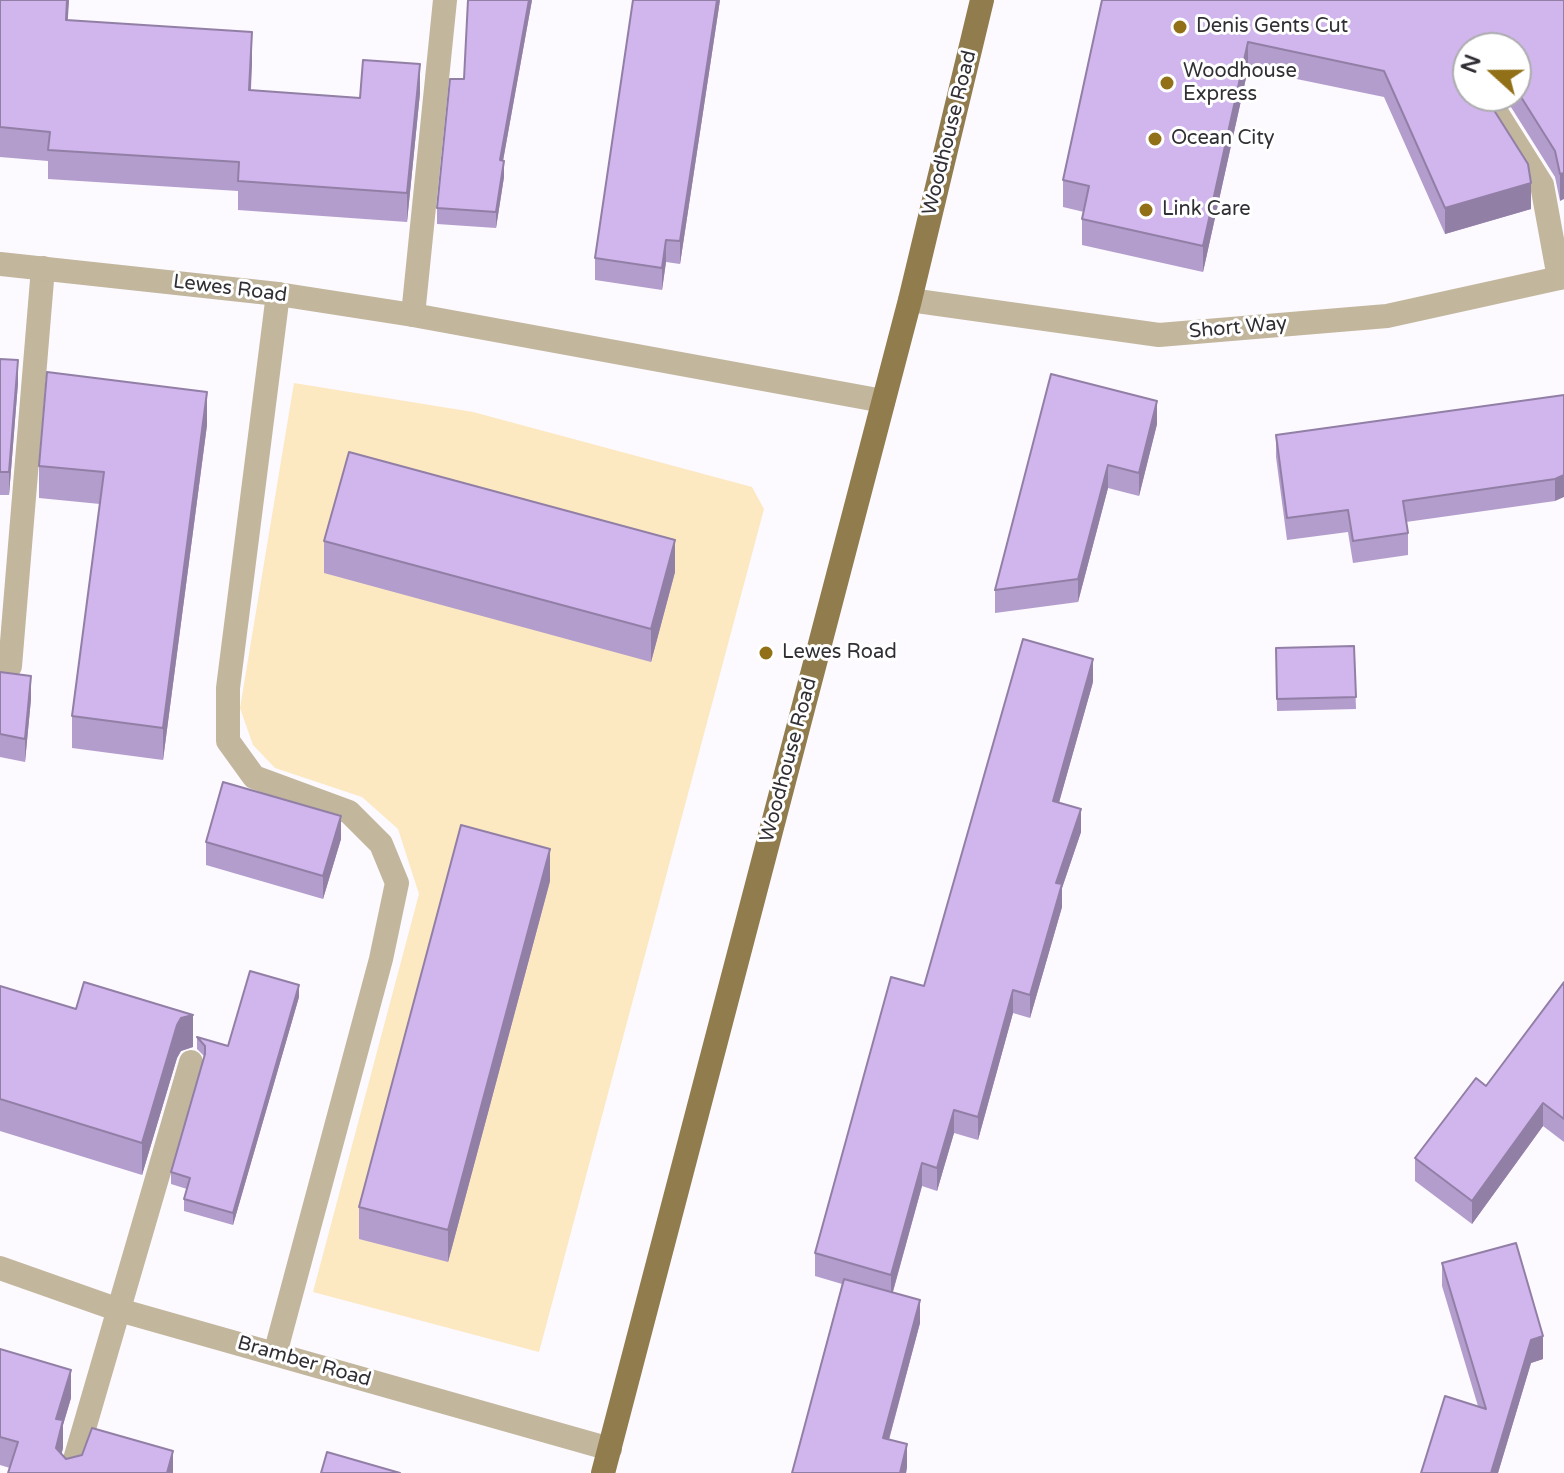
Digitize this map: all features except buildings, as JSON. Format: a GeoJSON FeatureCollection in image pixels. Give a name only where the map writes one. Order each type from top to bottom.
{"type":"FeatureCollection","features":[{"type":"Feature","properties":{"kind":"main road","name":"Woodhouse Road"},"geometry":{"type":"LineString","coordinates":[[603,1473],[910,300],[982,0]]}},
{"type":"Feature","properties":{"kind":"street"},"geometry":{"type":"LineString","coordinates":[[413,315],[445,0]]}},
{"type":"Feature","properties":{"kind":"street"},"geometry":{"type":"LineString","coordinates":[[1496,112],[1542,185],[1562,277]]}},
{"type":"Feature","properties":{"kind":"street","name":"Lewes Road"},"geometry":{"type":"LineString","coordinates":[[0,264],[278,294],[413,315],[883,401]]}},
{"type":"Feature","properties":{"kind":"street"},"geometry":{"type":"LineString","coordinates":[[0,665],[10,666],[43,268]]}},
{"type":"Feature","properties":{"kind":"street","name":"Short Way"},"geometry":{"type":"LineString","coordinates":[[910,300],[1159,335],[1387,316],[1562,277]]}},
{"type":"Feature","properties":{"kind":"street"},"geometry":{"type":"LineString","coordinates":[[275,1354],[381,959],[397,883],[381,844],[349,812],[254,777],[228,741],[228,688],[278,294]]}},
{"type":"Feature","properties":{"kind":"street"},"geometry":{"type":"LineString","coordinates":[[71,1473],[191,1062]]}},
{"type":"Feature","properties":{"kind":"street","name":"Bramber Road"},"geometry":{"type":"LineString","coordinates":[[0,1268],[119,1310],[610,1449]]}},
{"type":"Feature","properties":{"kind":"shaded area"},"geometry":{"type":"Polygon","coordinates":[[[294,383],[473,412],[752,487],[764,509],[539,1352],[313,1292],[419,894],[398,829],[362,797],[275,768],[253,745],[240,708],[294,383]]]}},
{"type":"Feature","properties":{"kind":"place","name":"Denis Gents Cut"},"geometry":{"type":"Point","coordinates":[1180,27]}},
{"type":"Feature","properties":{"kind":"place","name":"Woodhouse Express"},"geometry":{"type":"Point","coordinates":[1167,83]}},
{"type":"Feature","properties":{"kind":"place","name":"Ocean City"},"geometry":{"type":"Point","coordinates":[1155,139]}},
{"type":"Feature","properties":{"kind":"place","name":"Link Care"},"geometry":{"type":"Point","coordinates":[1146,210]}},
{"type":"Feature","properties":{"kind":"place","name":"Lewes Road"},"geometry":{"type":"Point","coordinates":[766,653]}}]}
